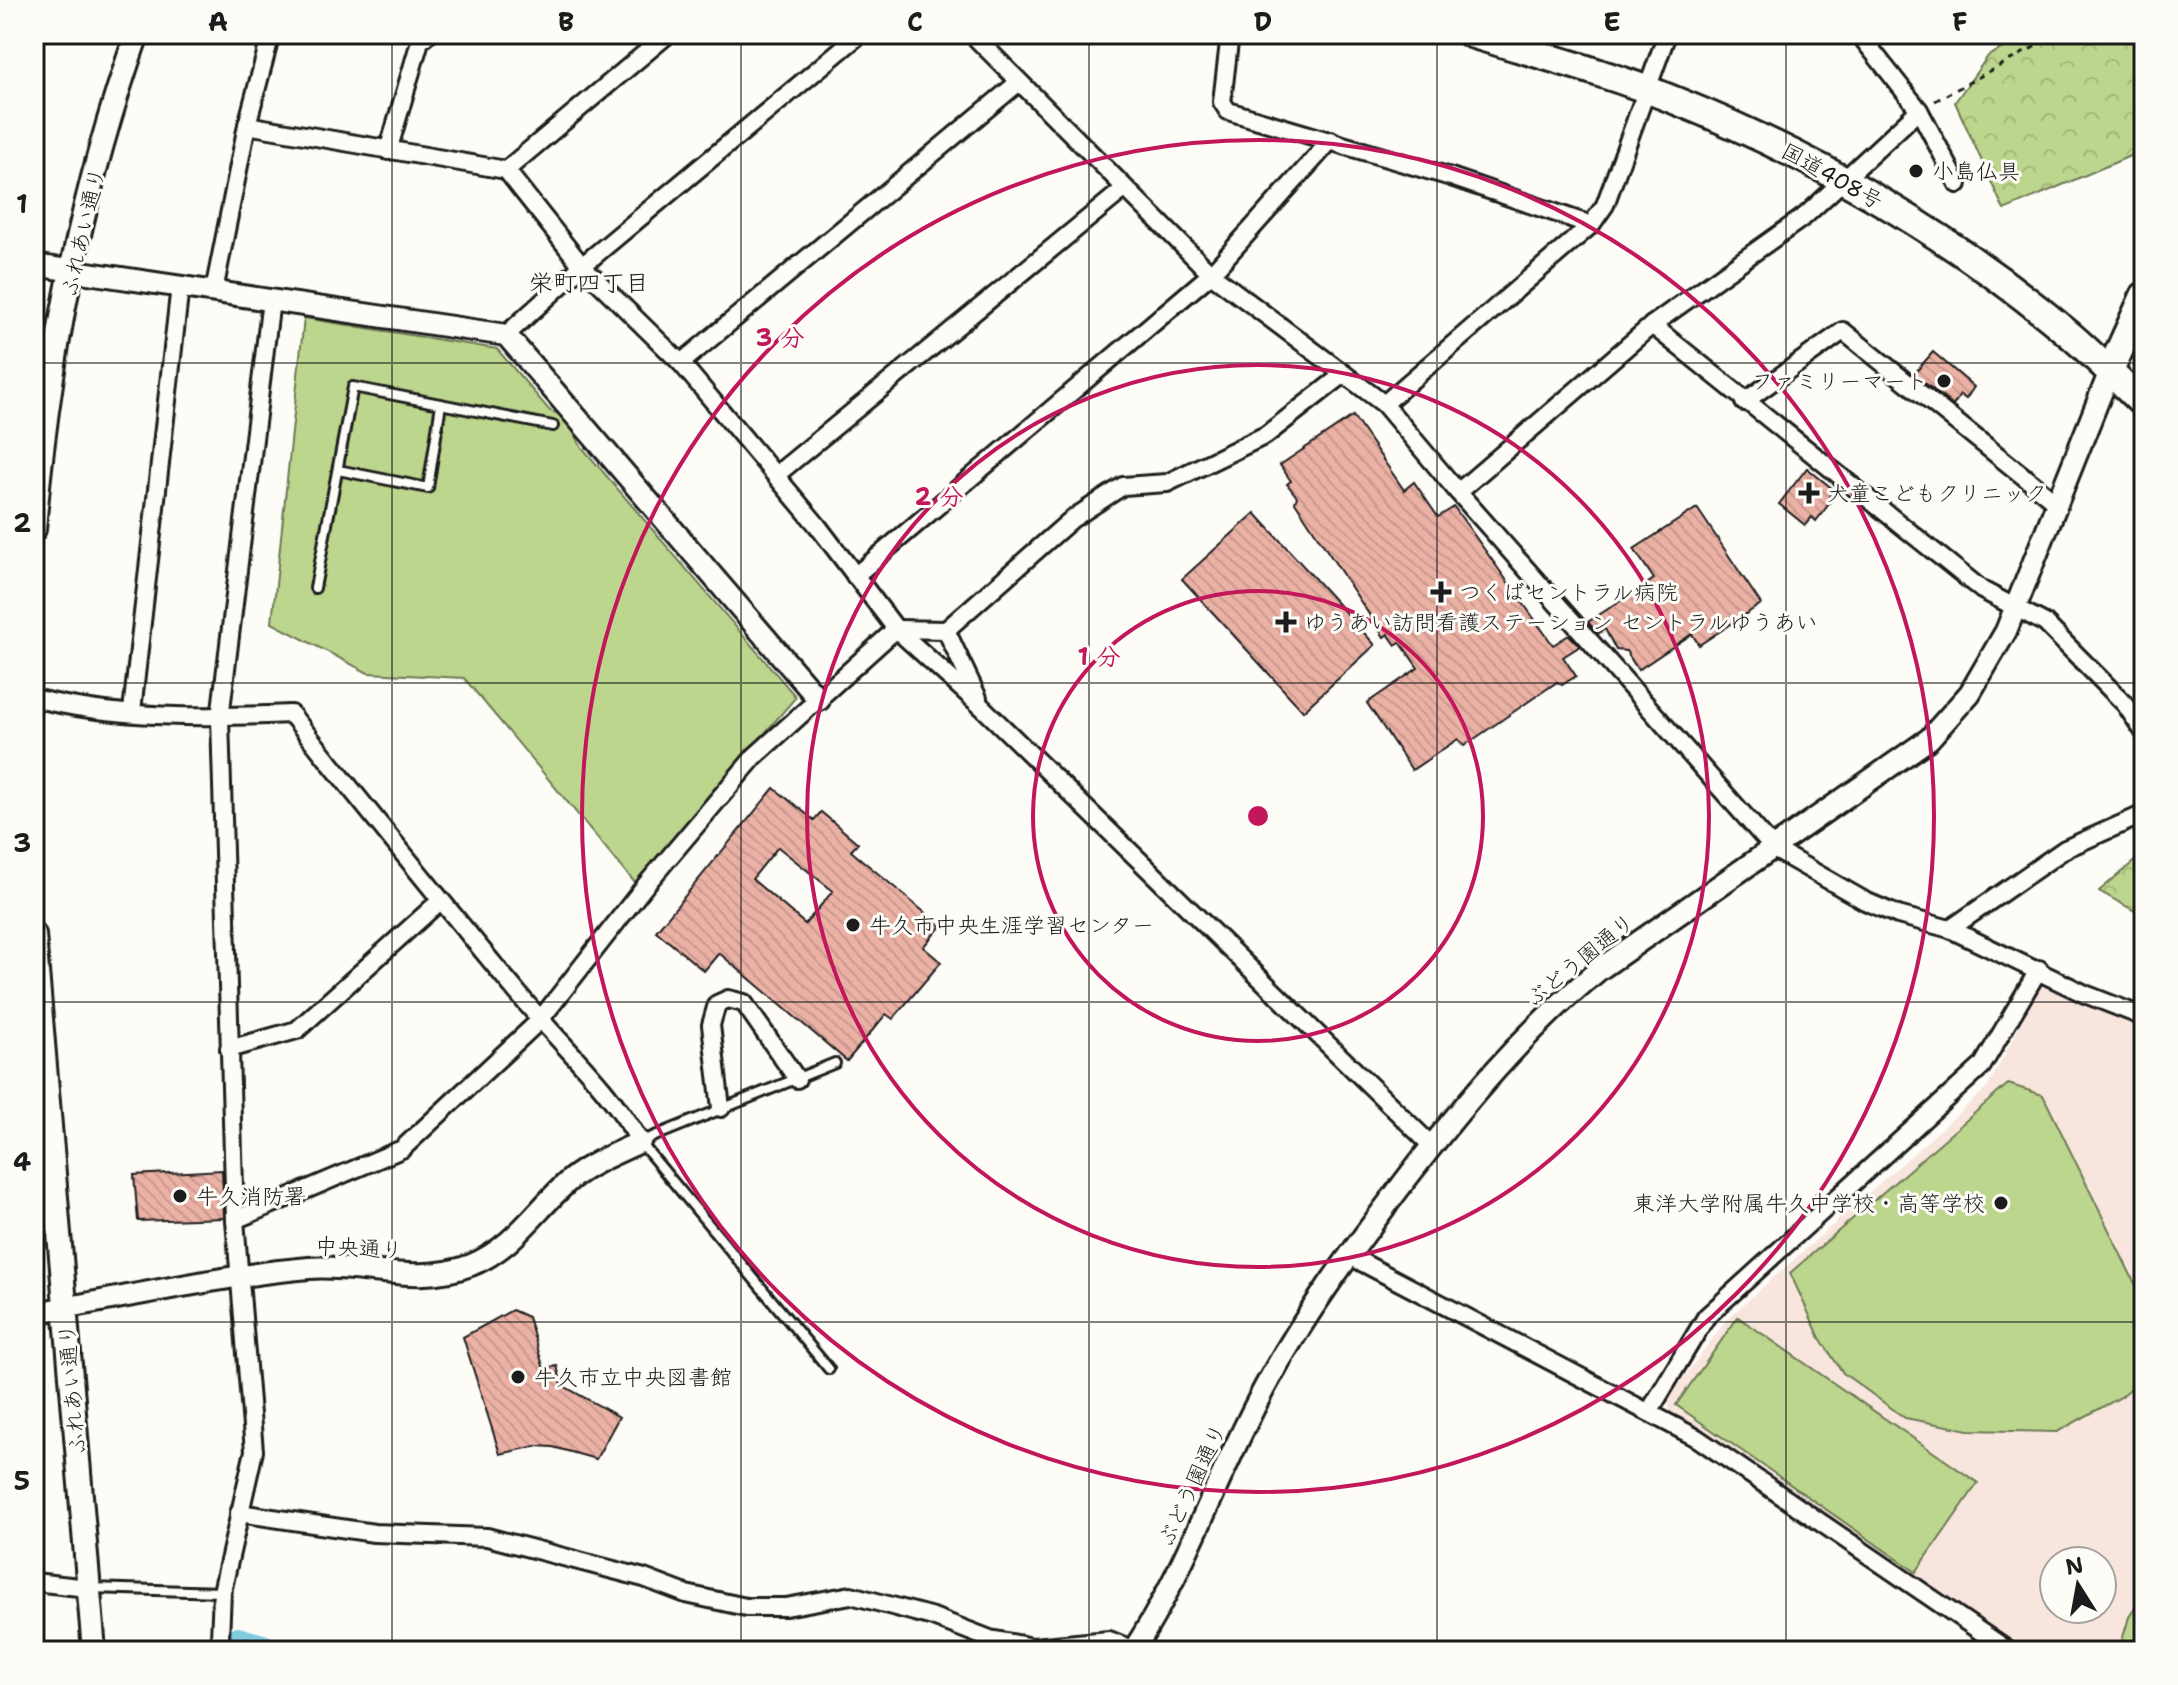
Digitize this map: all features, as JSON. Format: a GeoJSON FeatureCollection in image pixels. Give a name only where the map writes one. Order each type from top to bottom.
{"type":"FeatureCollection","features":[{"type":"Feature","properties":{"kind":"highway","name":"国道408号"},"geometry":{"type":"LineString","coordinates":[[1471,34],[1647,90],[1769,142],[1845,181],[1939,236],[2069,334],[2144,405]]}},
{"type":"Feature","properties":{"kind":"highway"},"geometry":{"type":"LineString","coordinates":[[2110,371],[2144,296]]}},
{"type":"Feature","properties":{"kind":"main road","name":"ふれあい通り"},"geometry":{"type":"LineString","coordinates":[[34,529],[53,372],[72,271],[101,153],[137,34]]}},
{"type":"Feature","properties":{"kind":"main road","name":"ふれあい通り"},"geometry":{"type":"LineString","coordinates":[[34,935],[40,1075],[65,1308],[94,1651]]}},
{"type":"Feature","properties":{"kind":"street"},"geometry":{"type":"LineString","coordinates":[[214,291],[247,125],[271,34]]}},
{"type":"Feature","properties":{"kind":"street"},"geometry":{"type":"LineString","coordinates":[[388,151],[420,41],[428,34]]}},
{"type":"Feature","properties":{"kind":"street"},"geometry":{"type":"LineString","coordinates":[[506,170],[668,34]]}},
{"type":"Feature","properties":{"kind":"street"},"geometry":{"type":"LineString","coordinates":[[506,335],[582,266],[860,34]]}},
{"type":"Feature","properties":{"kind":"street"},"geometry":{"type":"LineString","coordinates":[[972,34],[1211,274],[1384,404],[1774,849],[1865,901],[1898,915],[1950,929],[2039,969],[2085,994],[2144,1017]]}},
{"type":"Feature","properties":{"kind":"street"},"geometry":{"type":"LineString","coordinates":[[1230,34],[1222,102],[1228,111],[1331,140],[1591,225]]}},
{"type":"Feature","properties":{"kind":"street"},"geometry":{"type":"LineString","coordinates":[[1384,404],[1591,225],[1605,205],[1667,34]]}},
{"type":"Feature","properties":{"kind":"street"},"geometry":{"type":"LineString","coordinates":[[1859,34],[1919,110],[1958,184]]}},
{"type":"Feature","properties":{"kind":"street"},"geometry":{"type":"LineString","coordinates":[[681,363],[1019,82]]}},
{"type":"Feature","properties":{"kind":"street"},"geometry":{"type":"LineString","coordinates":[[1458,492],[1652,325],[1805,216],[1919,110]]}},
{"type":"Feature","properties":{"kind":"street"},"geometry":{"type":"LineString","coordinates":[[247,125],[506,170],[582,266],[681,363],[776,475],[896,629],[982,707],[1432,1146]]}},
{"type":"Feature","properties":{"kind":"street"},"geometry":{"type":"LineString","coordinates":[[855,576],[1211,274],[1331,140]]}},
{"type":"Feature","properties":{"kind":"street"},"geometry":{"type":"LineString","coordinates":[[776,475],[1124,189]]}},
{"type":"Feature","properties":{"kind":"street"},"geometry":{"type":"LineString","coordinates":[[34,265],[506,335],[819,700]]}},
{"type":"Feature","properties":{"kind":"street"},"geometry":{"type":"LineString","coordinates":[[132,711],[180,286]]}},
{"type":"Feature","properties":{"kind":"street"},"geometry":{"type":"LineString","coordinates":[[220,1638],[222,1592],[254,1451],[235,1220],[220,718],[271,300]]}},
{"type":"Feature","properties":{"kind":"street"},"geometry":{"type":"LineString","coordinates":[[1652,325],[1744,402],[1982,590],[2045,623],[2125,704],[2144,732]]}},
{"type":"Feature","properties":{"kind":"street"},"geometry":{"type":"LineString","coordinates":[[1744,402],[1843,331],[2058,504]]}},
{"type":"Feature","properties":{"kind":"street","name":"ぶどう園通り"},"geometry":{"type":"LineString","coordinates":[[1134,1651],[1198,1531],[1264,1388],[1348,1255],[1486,1081],[1571,993],[1685,908],[1897,764],[1953,716],[1990,663],[2016,607],[2110,371]]}},
{"type":"Feature","properties":{"kind":"street"},"geometry":{"type":"LineString","coordinates":[[235,1220],[402,1149],[540,1020],[644,887],[755,756],[896,629],[946,630],[1085,510],[1123,486],[1167,483],[1266,435],[1344,374]]}},
{"type":"Feature","properties":{"kind":"street"},"geometry":{"type":"LineString","coordinates":[[946,630],[982,707]]}},
{"type":"Feature","properties":{"kind":"street"},"geometry":{"type":"LineString","coordinates":[[34,698],[70,707],[220,718],[291,714],[440,901],[540,1020],[620,1107],[640,1142]]}},
{"type":"Feature","properties":{"kind":"street"},"geometry":{"type":"LineString","coordinates":[[1950,929],[2065,849],[2144,814]]}},
{"type":"Feature","properties":{"kind":"street"},"geometry":{"type":"LineString","coordinates":[[229,1049],[297,1030],[440,901]]}},
{"type":"Feature","properties":{"kind":"street"},"geometry":{"type":"LineString","coordinates":[[1649,1412],[1706,1317],[1982,1066],[2039,969]]}},
{"type":"Feature","properties":{"kind":"street"},"geometry":{"type":"LineString","coordinates":[[721,1108],[711,1025],[717,1004],[728,999],[744,1003],[797,1079]]}},
{"type":"Feature","properties":{"kind":"street","name":"中央通り"},"geometry":{"type":"LineString","coordinates":[[34,1313],[240,1276],[343,1267],[410,1276],[441,1273],[471,1265],[523,1231],[574,1177],[640,1142]]}},
{"type":"Feature","properties":{"kind":"street"},"geometry":{"type":"LineString","coordinates":[[1348,1255],[1649,1412],[1760,1478],[1888,1571],[2009,1651]]}},
{"type":"Feature","properties":{"kind":"street"},"geometry":{"type":"LineString","coordinates":[[239,1513],[374,1533],[487,1537],[644,1578],[686,1594],[746,1607],[786,1607],[851,1595],[1018,1645],[1033,1647],[1109,1640],[1134,1651]]}},
{"type":"Feature","properties":{"kind":"street"},"geometry":{"type":"LineString","coordinates":[[34,1582],[88,1588]]}},
{"type":"Feature","properties":{"kind":"lane"},"geometry":{"type":"LineString","coordinates":[[315,588],[353,387],[553,426]]}},
{"type":"Feature","properties":{"kind":"lane"},"geometry":{"type":"LineString","coordinates":[[338,470],[428,488],[441,404]]}},
{"type":"Feature","properties":{"kind":"lane"},"geometry":{"type":"LineString","coordinates":[[829,1369],[640,1142],[835,1063]]}},
{"type":"Feature","properties":{"kind":"lane"},"geometry":{"type":"LineString","coordinates":[[88,1588],[222,1592]]}},
{"type":"Feature","properties":{"kind":"path"},"geometry":{"type":"LineString","coordinates":[[1919,110],[2058,34]]}},
{"type":"Feature","properties":{"kind":"shaded area","name":"東洋大学附属牛久中学校・高等学校"},"geometry":{"type":"Polygon","coordinates":[[[2044,979],[2144,1021],[2144,1651],[2028,1651],[1869,1545],[1765,1470],[1670,1414],[1668,1399],[1727,1319],[1987,1088],[2044,979]]]}},
{"type":"Feature","properties":{"kind":"green space"},"geometry":{"type":"Polygon","coordinates":[[[2029,34],[2144,34],[2144,150],[2004,210],[1955,102],[1988,56],[2029,34]]]}},
{"type":"Feature","properties":{"kind":"green space"},"geometry":{"type":"Polygon","coordinates":[[[304,318],[497,349],[550,411],[565,416],[580,445],[796,697],[635,883],[464,678],[368,673],[272,623],[304,318]]]}},
{"type":"Feature","properties":{"kind":"green space"},"geometry":{"type":"Polygon","coordinates":[[[2144,853],[2144,916],[2099,891],[2144,853]]]}},
{"type":"Feature","properties":{"kind":"green space"},"geometry":{"type":"Polygon","coordinates":[[[2008,1084],[2043,1095],[2144,1302],[2144,1377],[2121,1397],[2057,1432],[1969,1430],[1905,1418],[1843,1373],[1820,1338],[1790,1273],[2008,1084]]]}},
{"type":"Feature","properties":{"kind":"green space"},"geometry":{"type":"Polygon","coordinates":[[[1738,1317],[1978,1483],[1916,1572],[1676,1405],[1738,1317]]]}},
{"type":"Feature","properties":{"kind":"green space"},"geometry":{"type":"Polygon","coordinates":[[[2144,1595],[2144,1651],[2119,1651],[2129,1617],[2144,1595]]]}},
{"type":"Feature","properties":{"kind":"building","name":"ファミリーマート"},"geometry":{"type":"Polygon","coordinates":[[[1933,352],[1974,387],[1966,399],[1960,395],[1953,406],[1914,374],[1933,352]]]}},
{"type":"Feature","properties":{"kind":"building","name":"つくばセントラル病院"},"geometry":{"type":"Polygon","coordinates":[[[1353,416],[1404,490],[1414,482],[1438,517],[1454,507],[1553,645],[1569,635],[1580,646],[1563,657],[1576,676],[1562,685],[1557,682],[1464,746],[1458,739],[1412,770],[1367,703],[1418,668],[1400,642],[1396,645],[1388,634],[1384,637],[1295,502],[1297,497],[1287,484],[1291,481],[1280,465],[1353,416]]]}},
{"type":"Feature","properties":{"kind":"building","name":"犬童こどもクリニック"},"geometry":{"type":"Polygon","coordinates":[[[1807,468],[1834,490],[1829,497],[1832,500],[1816,521],[1812,517],[1805,525],[1779,504],[1807,468]]]}},
{"type":"Feature","properties":{"kind":"building"},"geometry":{"type":"Polygon","coordinates":[[[1697,508],[1761,604],[1699,645],[1692,634],[1638,670],[1626,651],[1616,650],[1605,629],[1598,634],[1588,622],[1654,579],[1634,549],[1697,508]]]}},
{"type":"Feature","properties":{"kind":"building","name":"ゆうあい訪問看護ステーション セントラルゆうあい"},"geometry":{"type":"Polygon","coordinates":[[[1255,513],[1375,645],[1303,711],[1182,579],[1255,513]]]}},
{"type":"Feature","properties":{"kind":"building","name":"牛久市中央生涯学習センター"},"geometry":{"type":"Polygon","coordinates":[[[774,788],[814,820],[821,812],[858,843],[851,851],[941,926],[923,947],[941,962],[893,1019],[886,1014],[847,1061],[719,953],[704,971],[656,931],[774,788]],[[778,847],[752,879],[805,924],[833,891],[778,847]]]}},
{"type":"Feature","properties":{"kind":"building","name":"牛久消防署"},"geometry":{"type":"Polygon","coordinates":[[[222,1170],[224,1218],[138,1221],[134,1175],[222,1170]]]}},
{"type":"Feature","properties":{"kind":"building","name":"牛久市立中央図書館"},"geometry":{"type":"Polygon","coordinates":[[[512,1310],[528,1317],[544,1369],[557,1366],[562,1385],[619,1417],[596,1459],[553,1447],[536,1446],[500,1454],[463,1337],[512,1310]]]}},
{"type":"Feature","properties":{"kind":"waterway"},"geometry":{"type":"LineString","coordinates":[[237,1644],[262,1651]]}},
{"type":"Feature","properties":{"kind":"place","name":"小島仏具"},"geometry":{"type":"Point","coordinates":[1916,171]}},
{"type":"Feature","properties":{"kind":"place","name":"ファミリーマート"},"geometry":{"type":"Point","coordinates":[1944,381]}},
{"type":"Feature","properties":{"kind":"place","name":"犬童こどもクリニック"},"geometry":{"type":"Point","coordinates":[1809,493]}},
{"type":"Feature","properties":{"kind":"place","name":"つくばセントラル病院"},"geometry":{"type":"Point","coordinates":[1441,592]}},
{"type":"Feature","properties":{"kind":"place","name":"ゆうあい訪問看護ステーション セントラルゆうあい"},"geometry":{"type":"Point","coordinates":[1286,622]}},
{"type":"Feature","properties":{"kind":"place","name":"牛久市中央生涯学習センター"},"geometry":{"type":"Point","coordinates":[853,925]}},
{"type":"Feature","properties":{"kind":"place","name":"牛久消防署"},"geometry":{"type":"Point","coordinates":[180,1196]}},
{"type":"Feature","properties":{"kind":"place","name":"東洋大学附属牛久中学校・高等学校"},"geometry":{"type":"Point","coordinates":[2001,1203]}},
{"type":"Feature","properties":{"kind":"place","name":"牛久市立中央図書館"},"geometry":{"type":"Point","coordinates":[518,1377]}},
{"type":"Feature","properties":{"kind":"district","name":"栄町四丁目"},"geometry":{"type":"Point","coordinates":[589,283]}}]}
